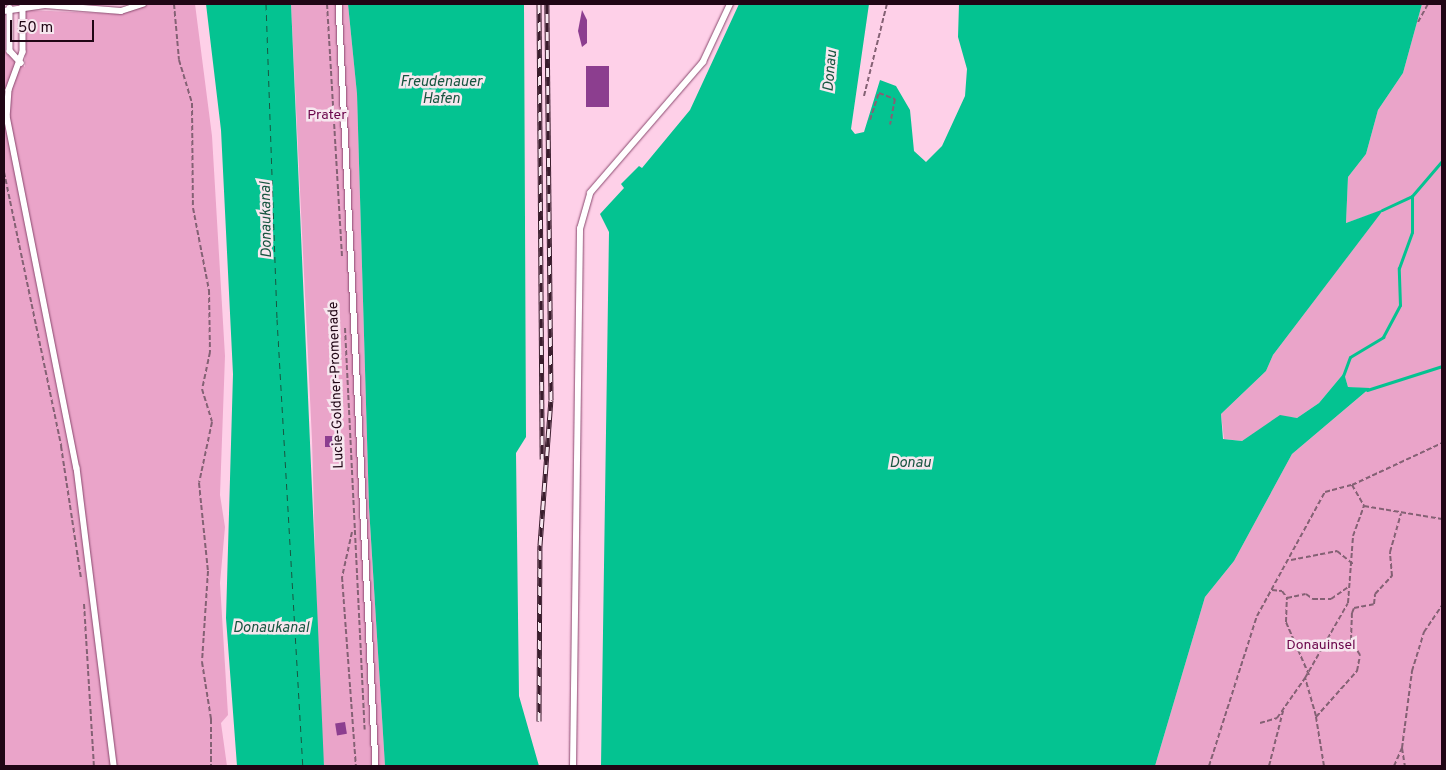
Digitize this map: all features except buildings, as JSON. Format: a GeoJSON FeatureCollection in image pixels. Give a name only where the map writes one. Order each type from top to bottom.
{"type":"FeatureCollection","features":[{"type":"Feature","properties":{"kind":"lane"},"geometry":{"type":"LineString","coordinates":[[4,11],[23,6],[104,12],[144,4]]}},
{"type":"Feature","properties":{"kind":"lane"},"geometry":{"type":"LineString","coordinates":[[339,4],[376,766]]}},
{"type":"Feature","properties":{"kind":"lane"},"geometry":{"type":"LineString","coordinates":[[573,766],[580,229],[590,193],[704,62],[730,4]]}},
{"type":"Feature","properties":{"kind":"lane"},"geometry":{"type":"LineString","coordinates":[[23,6],[21,63],[8,90],[7,116],[77,468],[114,766]]}},
{"type":"Feature","properties":{"kind":"lane"},"geometry":{"type":"LineString","coordinates":[[10,8],[10,52],[21,63]]}},
{"type":"Feature","properties":{"kind":"path"},"geometry":{"type":"LineString","coordinates":[[174,4],[179,60],[192,102],[193,208],[208,290],[210,352],[202,390],[212,422],[199,483],[208,571],[202,662],[210,711],[212,766]]}},
{"type":"Feature","properties":{"kind":"path"},"geometry":{"type":"LineString","coordinates":[[327,4],[342,265]]}},
{"type":"Feature","properties":{"kind":"path"},"geometry":{"type":"LineString","coordinates":[[864,96],[886,4]]}},
{"type":"Feature","properties":{"kind":"path"},"geometry":{"type":"LineString","coordinates":[[1418,22],[1428,4]]}},
{"type":"Feature","properties":{"kind":"path"},"geometry":{"type":"LineString","coordinates":[[870,120],[879,93],[896,99],[890,125]]}},
{"type":"Feature","properties":{"kind":"path"},"geometry":{"type":"LineString","coordinates":[[4,172],[61,446],[82,587]]}},
{"type":"Feature","properties":{"kind":"path","name":"Lucie-Goldner-Promenade"},"geometry":{"type":"LineString","coordinates":[[345,323],[352,530],[365,737]]}},
{"type":"Feature","properties":{"kind":"path"},"geometry":{"type":"LineString","coordinates":[[1209,766],[1257,616],[1291,560],[1294,542],[1320,497],[1352,485],[1442,444]]}},
{"type":"Feature","properties":{"kind":"path"},"geometry":{"type":"LineString","coordinates":[[1352,485],[1364,506],[1401,514],[1442,519]]}},
{"type":"Feature","properties":{"kind":"path"},"geometry":{"type":"LineString","coordinates":[[1260,723],[1277,718],[1309,676],[1344,612],[1353,564],[1353,536],[1364,506]]}},
{"type":"Feature","properties":{"kind":"path"},"geometry":{"type":"LineString","coordinates":[[1316,717],[1357,671],[1360,655],[1351,640],[1352,613],[1354,608],[1374,604],[1375,594],[1392,576],[1390,552],[1401,514]]}},
{"type":"Feature","properties":{"kind":"path"},"geometry":{"type":"LineString","coordinates":[[352,530],[342,577],[356,766]]}},
{"type":"Feature","properties":{"kind":"path"},"geometry":{"type":"LineString","coordinates":[[1291,560],[1337,551],[1353,564]]}},
{"type":"Feature","properties":{"kind":"path"},"geometry":{"type":"LineString","coordinates":[[1287,598],[1306,594],[1313,599],[1331,598],[1348,587]]}},
{"type":"Feature","properties":{"kind":"path"},"geometry":{"type":"LineString","coordinates":[[1272,590],[1282,591],[1287,598],[1286,622],[1309,676]]}},
{"type":"Feature","properties":{"kind":"path"},"geometry":{"type":"LineString","coordinates":[[84,596],[94,766]]}},
{"type":"Feature","properties":{"kind":"path"},"geometry":{"type":"LineString","coordinates":[[1394,766],[1402,748],[1412,671],[1424,632],[1442,605]]}},
{"type":"Feature","properties":{"kind":"path"},"geometry":{"type":"LineString","coordinates":[[1306,678],[1316,717],[1324,766]]}},
{"type":"Feature","properties":{"kind":"path"},"geometry":{"type":"LineString","coordinates":[[1268,766],[1283,709]]}},
{"type":"Feature","properties":{"kind":"path"},"geometry":{"type":"LineString","coordinates":[[1402,748],[1405,766]]}},
{"type":"Feature","properties":{"kind":"green space"},"geometry":{"type":"Polygon","coordinates":[[[149,4],[195,4],[212,136],[225,356],[220,495],[225,527],[220,583],[228,715],[221,723],[227,766],[4,766],[4,20],[5,51],[25,67],[26,10],[120,14],[149,4]]]}},
{"type":"Feature","properties":{"kind":"green space","name":"Prater"},"geometry":{"type":"Polygon","coordinates":[[[291,4],[348,4],[357,94],[369,507],[385,766],[324,766],[320,737],[312,440],[291,4]]]}},
{"type":"Feature","properties":{"kind":"green space","name":"Donauinsel"},"geometry":{"type":"Polygon","coordinates":[[[1422,4],[1442,4],[1442,766],[1155,766],[1205,597],[1234,561],[1292,454],[1369,389],[1348,387],[1344,373],[1319,403],[1297,418],[1280,416],[1242,441],[1224,439],[1221,414],[1266,371],[1273,355],[1383,210],[1346,223],[1348,177],[1366,154],[1378,110],[1403,73],[1422,4]]]}},
{"type":"Feature","properties":{"kind":"water","name":"Donaukanal"},"geometry":{"type":"Polygon","coordinates":[[[206,4],[291,4],[324,766],[237,766],[226,618],[233,374],[221,130],[206,4]]]}},
{"type":"Feature","properties":{"kind":"water","name":"Freudenauer Hafen"},"geometry":{"type":"Polygon","coordinates":[[[348,4],[524,4],[526,437],[516,453],[519,696],[539,766],[385,766],[369,507],[357,94],[348,4]]]}},
{"type":"Feature","properties":{"kind":"water","name":"Donau"},"geometry":{"type":"Polygon","coordinates":[[[739,4],[869,4],[851,129],[855,134],[864,132],[880,80],[896,86],[910,110],[914,151],[926,162],[942,146],[965,96],[967,69],[958,37],[959,4],[1422,4],[1403,73],[1378,110],[1366,154],[1348,177],[1346,223],[1384,209],[1273,355],[1266,371],[1221,414],[1223,439],[1242,441],[1280,415],[1297,418],[1319,403],[1344,373],[1348,387],[1370,388],[1292,454],[1234,561],[1205,597],[1155,766],[601,766],[609,232],[600,214],[624,188],[621,184],[639,166],[642,168],[690,110],[739,4]]]}},
{"type":"Feature","properties":{"kind":"waterway"},"geometry":{"type":"LineString","coordinates":[[1382,210],[1412,196],[1442,161]]}},
{"type":"Feature","properties":{"kind":"waterway"},"geometry":{"type":"LineString","coordinates":[[1343,376],[1350,357],[1383,337],[1400,305],[1399,268],[1412,232],[1412,196]]}},
{"type":"Feature","properties":{"kind":"waterway"},"geometry":{"type":"LineString","coordinates":[[1367,390],[1442,366]]}},
{"type":"Feature","properties":{"kind":"ferry route"},"geometry":{"type":"LineString","coordinates":[[266,4],[277,319],[303,766]]}},
{"type":"Feature","properties":{"kind":"railway"},"geometry":{"type":"LineString","coordinates":[[539,4],[542,459]]}},
{"type":"Feature","properties":{"kind":"railway"},"geometry":{"type":"LineString","coordinates":[[539,721],[540,545],[551,400],[547,4]]}}]}
